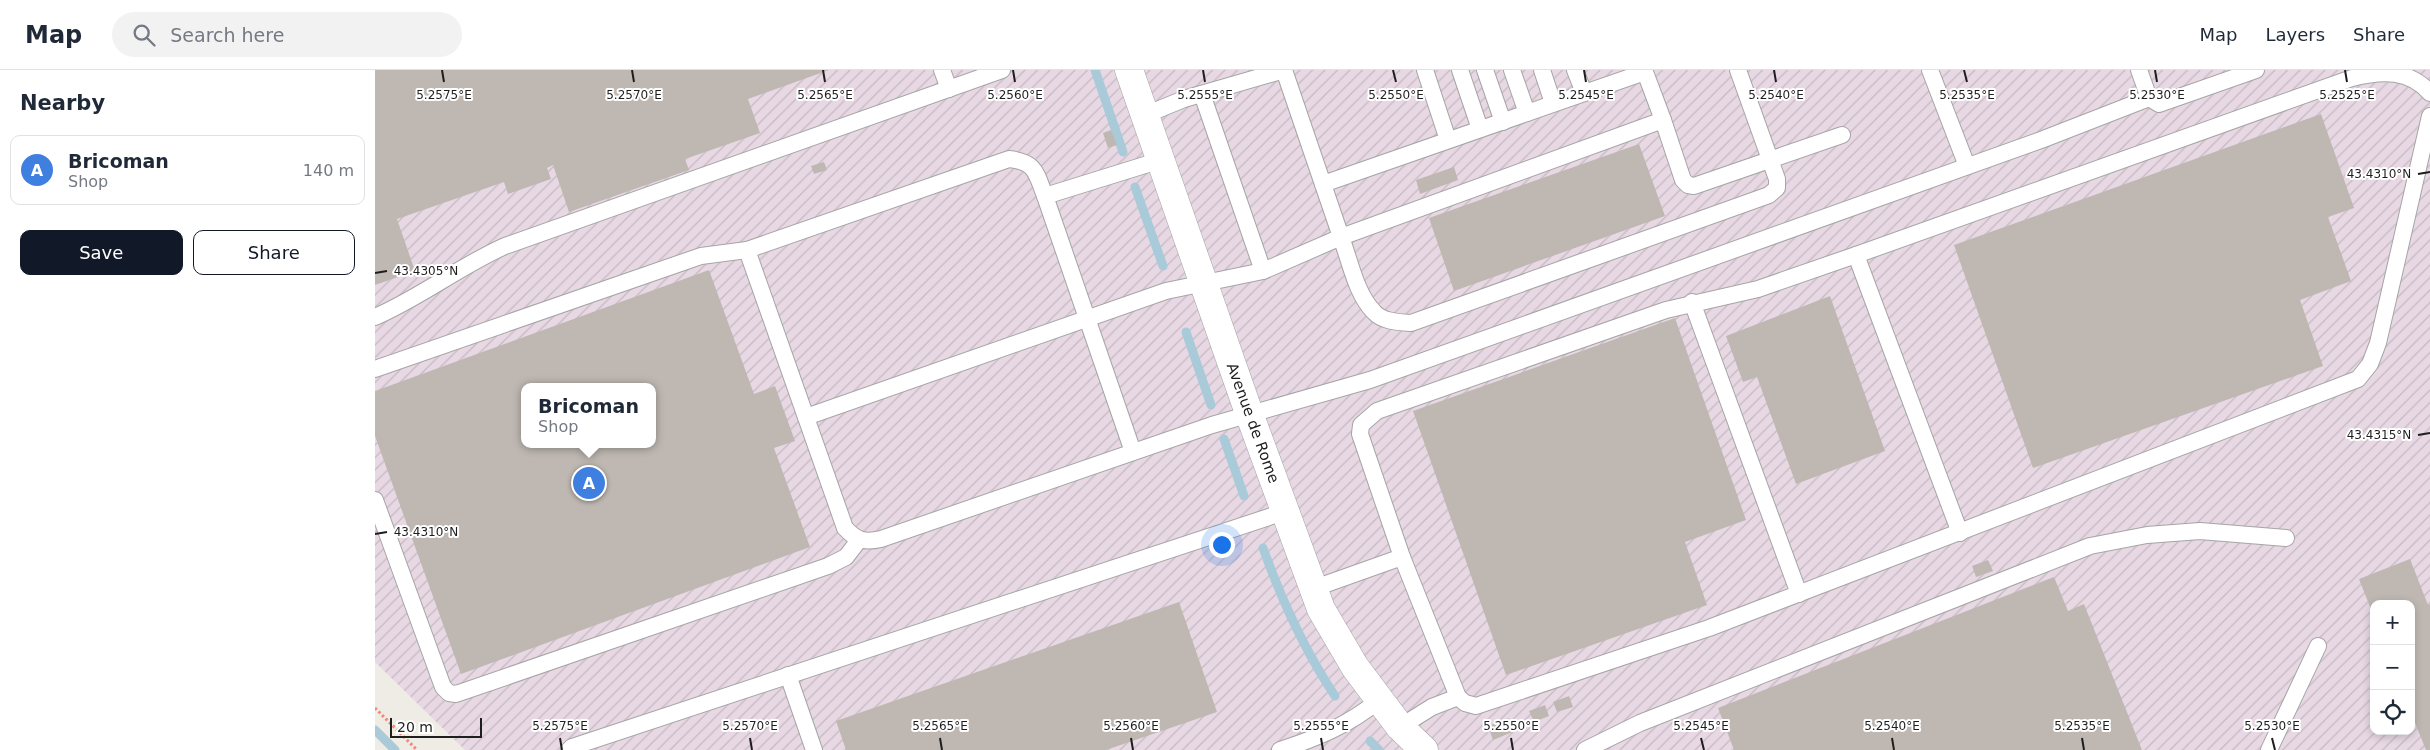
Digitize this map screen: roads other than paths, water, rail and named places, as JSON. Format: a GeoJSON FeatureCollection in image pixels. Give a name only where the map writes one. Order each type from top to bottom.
{"type":"FeatureCollection","features":[{"type":"Feature","properties":{"kind":"street","name":"Avenue de Rome"},"geometry":{"type":"LineString","coordinates":[[1129,70],[1312,589],[1337,640],[1379,700],[1401,727],[1424,750]]}},
{"type":"Feature","properties":{"kind":"lane"},"geometry":{"type":"LineString","coordinates":[[942,70],[949,89]]}},
{"type":"Feature","properties":{"kind":"lane"},"geometry":{"type":"LineString","coordinates":[[375,317],[399,306],[482,256],[505,246],[1002,70]]}},
{"type":"Feature","properties":{"kind":"lane"},"geometry":{"type":"LineString","coordinates":[[1145,115],[1202,94],[1284,70],[1363,297],[1375,314],[1393,322],[1411,323],[1769,195],[1777,188],[1777,179],[1738,70]]}},
{"type":"Feature","properties":{"kind":"lane"},"geometry":{"type":"LineString","coordinates":[[1425,70],[1448,140]]}},
{"type":"Feature","properties":{"kind":"lane"},"geometry":{"type":"LineString","coordinates":[[1460,70],[1480,129]]}},
{"type":"Feature","properties":{"kind":"lane"},"geometry":{"type":"LineString","coordinates":[[1485,70],[1503,122]]}},
{"type":"Feature","properties":{"kind":"lane"},"geometry":{"type":"LineString","coordinates":[[1512,70],[1527,113]]}},
{"type":"Feature","properties":{"kind":"lane"},"geometry":{"type":"LineString","coordinates":[[1542,70],[1553,104]]}},
{"type":"Feature","properties":{"kind":"lane"},"geometry":{"type":"LineString","coordinates":[[1575,70],[1584,93]]}},
{"type":"Feature","properties":{"kind":"lane"},"geometry":{"type":"LineString","coordinates":[[1323,184],[1584,93],[1610,76],[1645,70],[1683,180],[1688,185],[1694,186],[1842,134]]}},
{"type":"Feature","properties":{"kind":"lane"},"geometry":{"type":"LineString","coordinates":[[1931,70],[1967,166]]}},
{"type":"Feature","properties":{"kind":"lane"},"geometry":{"type":"LineString","coordinates":[[2139,70],[2149,98],[2159,104],[2255,70]]}},
{"type":"Feature","properties":{"kind":"lane"},"geometry":{"type":"LineString","coordinates":[[2430,94],[2423,83],[2414,75],[2398,70],[2374,72],[2352,78],[1758,289],[1731,297],[1692,302],[1377,411],[1361,425],[1360,434],[1402,557],[1458,697],[1465,703],[1476,706],[1709,628],[2358,379],[2370,364],[2377,343],[2430,116]]}},
{"type":"Feature","properties":{"kind":"lane"},"geometry":{"type":"LineString","coordinates":[[1202,94],[1263,270]]}},
{"type":"Feature","properties":{"kind":"lane"},"geometry":{"type":"LineString","coordinates":[[747,250],[845,528],[859,540],[869,542],[1249,413],[1370,380],[1967,166],[2149,98]]}},
{"type":"Feature","properties":{"kind":"lane"},"geometry":{"type":"LineString","coordinates":[[806,417],[1166,291],[1263,270],[1341,237],[1663,120]]}},
{"type":"Feature","properties":{"kind":"lane"},"geometry":{"type":"LineString","coordinates":[[375,370],[701,256],[747,250],[1009,159],[1024,161],[1033,167],[1089,318],[1133,452]]}},
{"type":"Feature","properties":{"kind":"lane"},"geometry":{"type":"LineString","coordinates":[[1045,196],[1161,160]]}},
{"type":"Feature","properties":{"kind":"lane"},"geometry":{"type":"LineString","coordinates":[[1856,255],[1960,532]]}},
{"type":"Feature","properties":{"kind":"lane"},"geometry":{"type":"LineString","coordinates":[[1692,302],[1799,594]]}},
{"type":"Feature","properties":{"kind":"lane"},"geometry":{"type":"LineString","coordinates":[[375,500],[443,687],[449,693],[456,694],[828,566],[846,557],[859,540]]}},
{"type":"Feature","properties":{"kind":"lane"},"geometry":{"type":"LineString","coordinates":[[569,750],[572,747],[1285,512]]}},
{"type":"Feature","properties":{"kind":"lane"},"geometry":{"type":"LineString","coordinates":[[1585,750],[1640,723],[2091,546],[2147,534],[2200,532],[2286,538]]}},
{"type":"Feature","properties":{"kind":"lane"},"geometry":{"type":"LineString","coordinates":[[1312,589],[1402,557]]}},
{"type":"Feature","properties":{"kind":"lane"},"geometry":{"type":"LineString","coordinates":[[2269,750],[2318,646]]}},
{"type":"Feature","properties":{"kind":"lane"},"geometry":{"type":"LineString","coordinates":[[789,675],[814,750]]}},
{"type":"Feature","properties":{"kind":"lane"},"geometry":{"type":"LineString","coordinates":[[1401,727],[1432,706],[1458,697]]}},
{"type":"Feature","properties":{"kind":"lane"},"geometry":{"type":"LineString","coordinates":[[1280,750],[1340,727],[1361,715],[1379,700]]}},
{"type":"Feature","properties":{"kind":"waterway"},"geometry":{"type":"LineString","coordinates":[[1095,70],[1123,152]]}},
{"type":"Feature","properties":{"kind":"waterway"},"geometry":{"type":"LineString","coordinates":[[1135,187],[1163,266]]}},
{"type":"Feature","properties":{"kind":"waterway"},"geometry":{"type":"LineString","coordinates":[[1186,332],[1211,405]]}},
{"type":"Feature","properties":{"kind":"waterway"},"geometry":{"type":"LineString","coordinates":[[1224,439],[1244,496]]}},
{"type":"Feature","properties":{"kind":"waterway"},"geometry":{"type":"LineString","coordinates":[[1263,548],[1295,625],[1313,661],[1335,696]]}},
{"type":"Feature","properties":{"kind":"waterway"},"geometry":{"type":"LineString","coordinates":[[375,730],[395,750]]}},
{"type":"Feature","properties":{"kind":"waterway"},"geometry":{"type":"LineString","coordinates":[[1370,741],[1379,750]]}},
{"type":"Feature","properties":{"kind":"place","name":"Bricoman"},"geometry":{"type":"Point","coordinates":[589,483]}}]}
